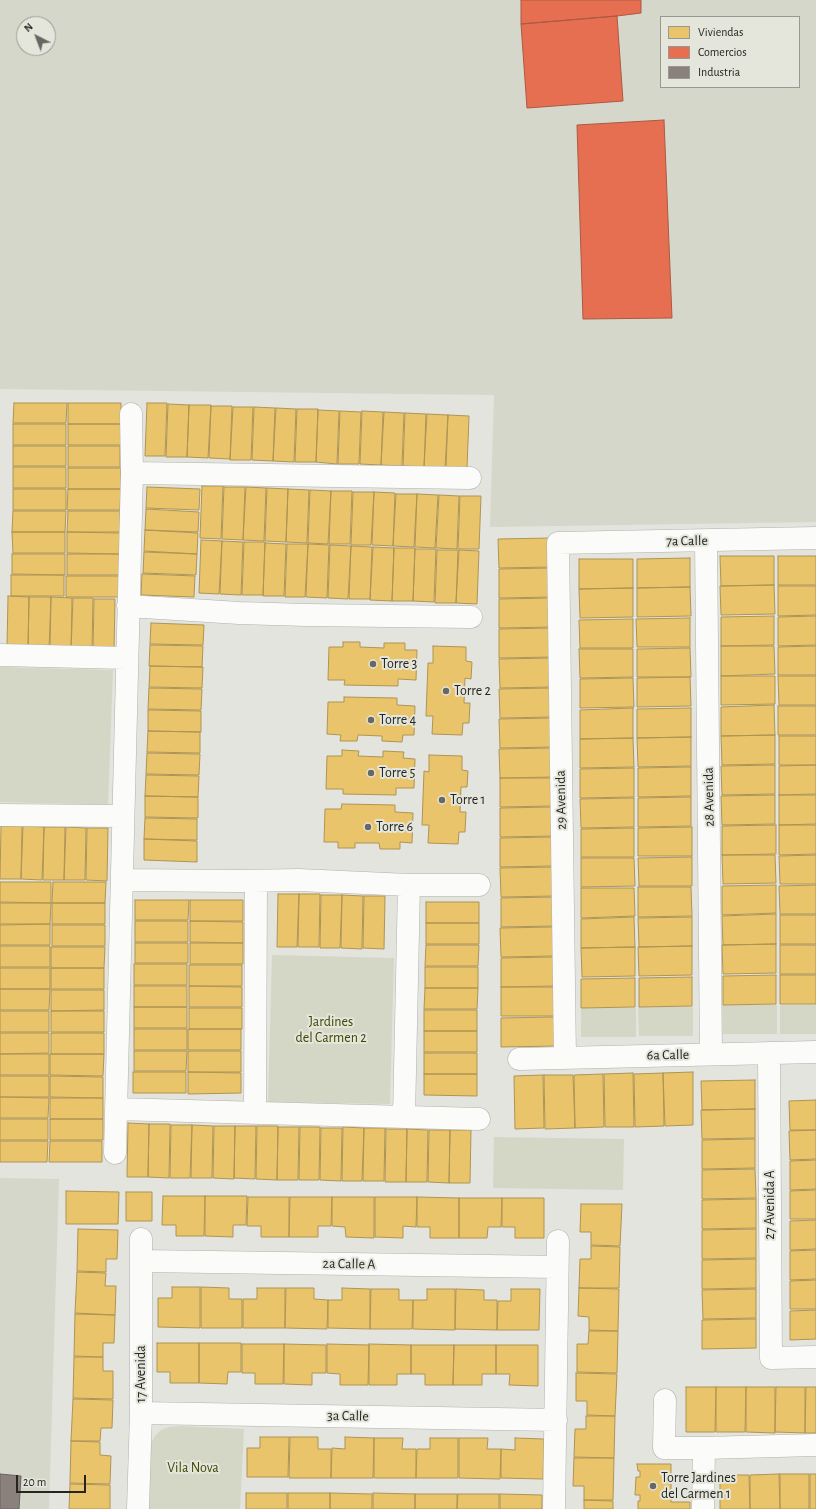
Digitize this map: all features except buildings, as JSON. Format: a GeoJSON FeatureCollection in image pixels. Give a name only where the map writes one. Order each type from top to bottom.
{"type":"FeatureCollection","features":[{"type":"Feature","properties":{"kind":"street"},"geometry":{"type":"LineString","coordinates":[[115,1153],[122,880],[122,816],[132,473],[131,414]]}},
{"type":"Feature","properties":{"kind":"street"},"geometry":{"type":"LineString","coordinates":[[132,473],[470,478]]}},
{"type":"Feature","properties":{"kind":"street","name":"7a Calle"},"geometry":{"type":"LineString","coordinates":[[558,543],[816,538]]}},
{"type":"Feature","properties":{"kind":"street","name":"28 Avenida"},"geometry":{"type":"LineString","coordinates":[[706,541],[711,1054]]}},
{"type":"Feature","properties":{"kind":"street","name":"29 Avenida"},"geometry":{"type":"LineString","coordinates":[[558,543],[565,1058]]}},
{"type":"Feature","properties":{"kind":"street"},"geometry":{"type":"LineString","coordinates":[[128,606],[299,615],[471,617]]}},
{"type":"Feature","properties":{"kind":"street"},"geometry":{"type":"LineString","coordinates":[[0,655],[126,658]]}},
{"type":"Feature","properties":{"kind":"street"},"geometry":{"type":"LineString","coordinates":[[0,815],[122,816]]}},
{"type":"Feature","properties":{"kind":"street"},"geometry":{"type":"LineString","coordinates":[[122,880],[299,880],[409,885],[479,885]]}},
{"type":"Feature","properties":{"kind":"street"},"geometry":{"type":"LineString","coordinates":[[255,1113],[256,881]]}},
{"type":"Feature","properties":{"kind":"street"},"geometry":{"type":"LineString","coordinates":[[404,1117],[409,885]]}},
{"type":"Feature","properties":{"kind":"street","name":"6a Calle"},"geometry":{"type":"LineString","coordinates":[[519,1059],[816,1052]]}},
{"type":"Feature","properties":{"kind":"street","name":"27 Avenida A"},"geometry":{"type":"LineString","coordinates":[[769,1053],[771,1358],[816,1357]]}},
{"type":"Feature","properties":{"kind":"street"},"geometry":{"type":"LineString","coordinates":[[116,1109],[479,1119]]}},
{"type":"Feature","properties":{"kind":"street","name":"17 Avenida"},"geometry":{"type":"LineString","coordinates":[[138,1509],[141,1412],[141,1239]]}},
{"type":"Feature","properties":{"kind":"street"},"geometry":{"type":"LineString","coordinates":[[554,1509],[558,1241]]}},
{"type":"Feature","properties":{"kind":"street","name":"2a Calle A"},"geometry":{"type":"LineString","coordinates":[[142,1261],[557,1266]]}},
{"type":"Feature","properties":{"kind":"street"},"geometry":{"type":"LineString","coordinates":[[665,1400],[664,1448],[816,1446]]}},
{"type":"Feature","properties":{"kind":"street","name":"3a Calle"},"geometry":{"type":"LineString","coordinates":[[141,1412],[556,1420]]}},
{"type":"Feature","properties":{"kind":"street"},"geometry":{"type":"LineString","coordinates":[[703,1509],[704,1448]]}},
{"type":"Feature","properties":{"kind":"shaded area"},"geometry":{"type":"Polygon","coordinates":[[[0,0],[816,0],[816,522],[490,527],[494,395],[0,389],[0,0]]]}},
{"type":"Feature","properties":{"kind":"shaded area"},"geometry":{"type":"Polygon","coordinates":[[[0,1178],[59,1179],[49,1509],[0,1509],[0,1178]]]}},
{"type":"Feature","properties":{"kind":"green space"},"geometry":{"type":"Polygon","coordinates":[[[0,667],[113,670],[108,805],[0,802],[0,667]]]}},
{"type":"Feature","properties":{"kind":"green space","name":"Jardines del Carmen 2"},"geometry":{"type":"Polygon","coordinates":[[[272,955],[394,958],[390,1104],[268,1102],[272,955]]]}},
{"type":"Feature","properties":{"kind":"green space"},"geometry":{"type":"Polygon","coordinates":[[[722,1005],[777,1005],[777,1034],[723,1034],[722,1005]]]}},
{"type":"Feature","properties":{"kind":"green space"},"geometry":{"type":"Polygon","coordinates":[[[780,1005],[816,1005],[816,1034],[780,1034],[780,1005]]]}},
{"type":"Feature","properties":{"kind":"green space"},"geometry":{"type":"Polygon","coordinates":[[[638,1007],[693,1007],[693,1036],[639,1036],[638,1007]]]}},
{"type":"Feature","properties":{"kind":"green space"},"geometry":{"type":"Polygon","coordinates":[[[581,1008],[636,1008],[636,1037],[581,1037],[581,1008]]]}},
{"type":"Feature","properties":{"kind":"green space"},"geometry":{"type":"Polygon","coordinates":[[[494,1137],[624,1139],[623,1190],[493,1188],[494,1137]]]}},
{"type":"Feature","properties":{"kind":"green space","name":"Vila Nova"},"geometry":{"type":"Polygon","coordinates":[[[179,1426],[244,1429],[240,1509],[148,1509],[150,1445],[155,1436],[161,1430],[179,1426]]]}},
{"type":"Feature","properties":{"kind":"place","name":"Torre 3"},"geometry":{"type":"Point","coordinates":[373,664]}},
{"type":"Feature","properties":{"kind":"place","name":"Torre 2"},"geometry":{"type":"Point","coordinates":[446,691]}},
{"type":"Feature","properties":{"kind":"place","name":"Torre 4"},"geometry":{"type":"Point","coordinates":[371,720]}},
{"type":"Feature","properties":{"kind":"place","name":"Torre 5"},"geometry":{"type":"Point","coordinates":[371,773]}},
{"type":"Feature","properties":{"kind":"place","name":"Torre 1"},"geometry":{"type":"Point","coordinates":[442,800]}},
{"type":"Feature","properties":{"kind":"place","name":"Torre 6"},"geometry":{"type":"Point","coordinates":[368,827]}},
{"type":"Feature","properties":{"kind":"place","name":"Torre Jardines del Carmen 1"},"geometry":{"type":"Point","coordinates":[653,1486]}}]}
